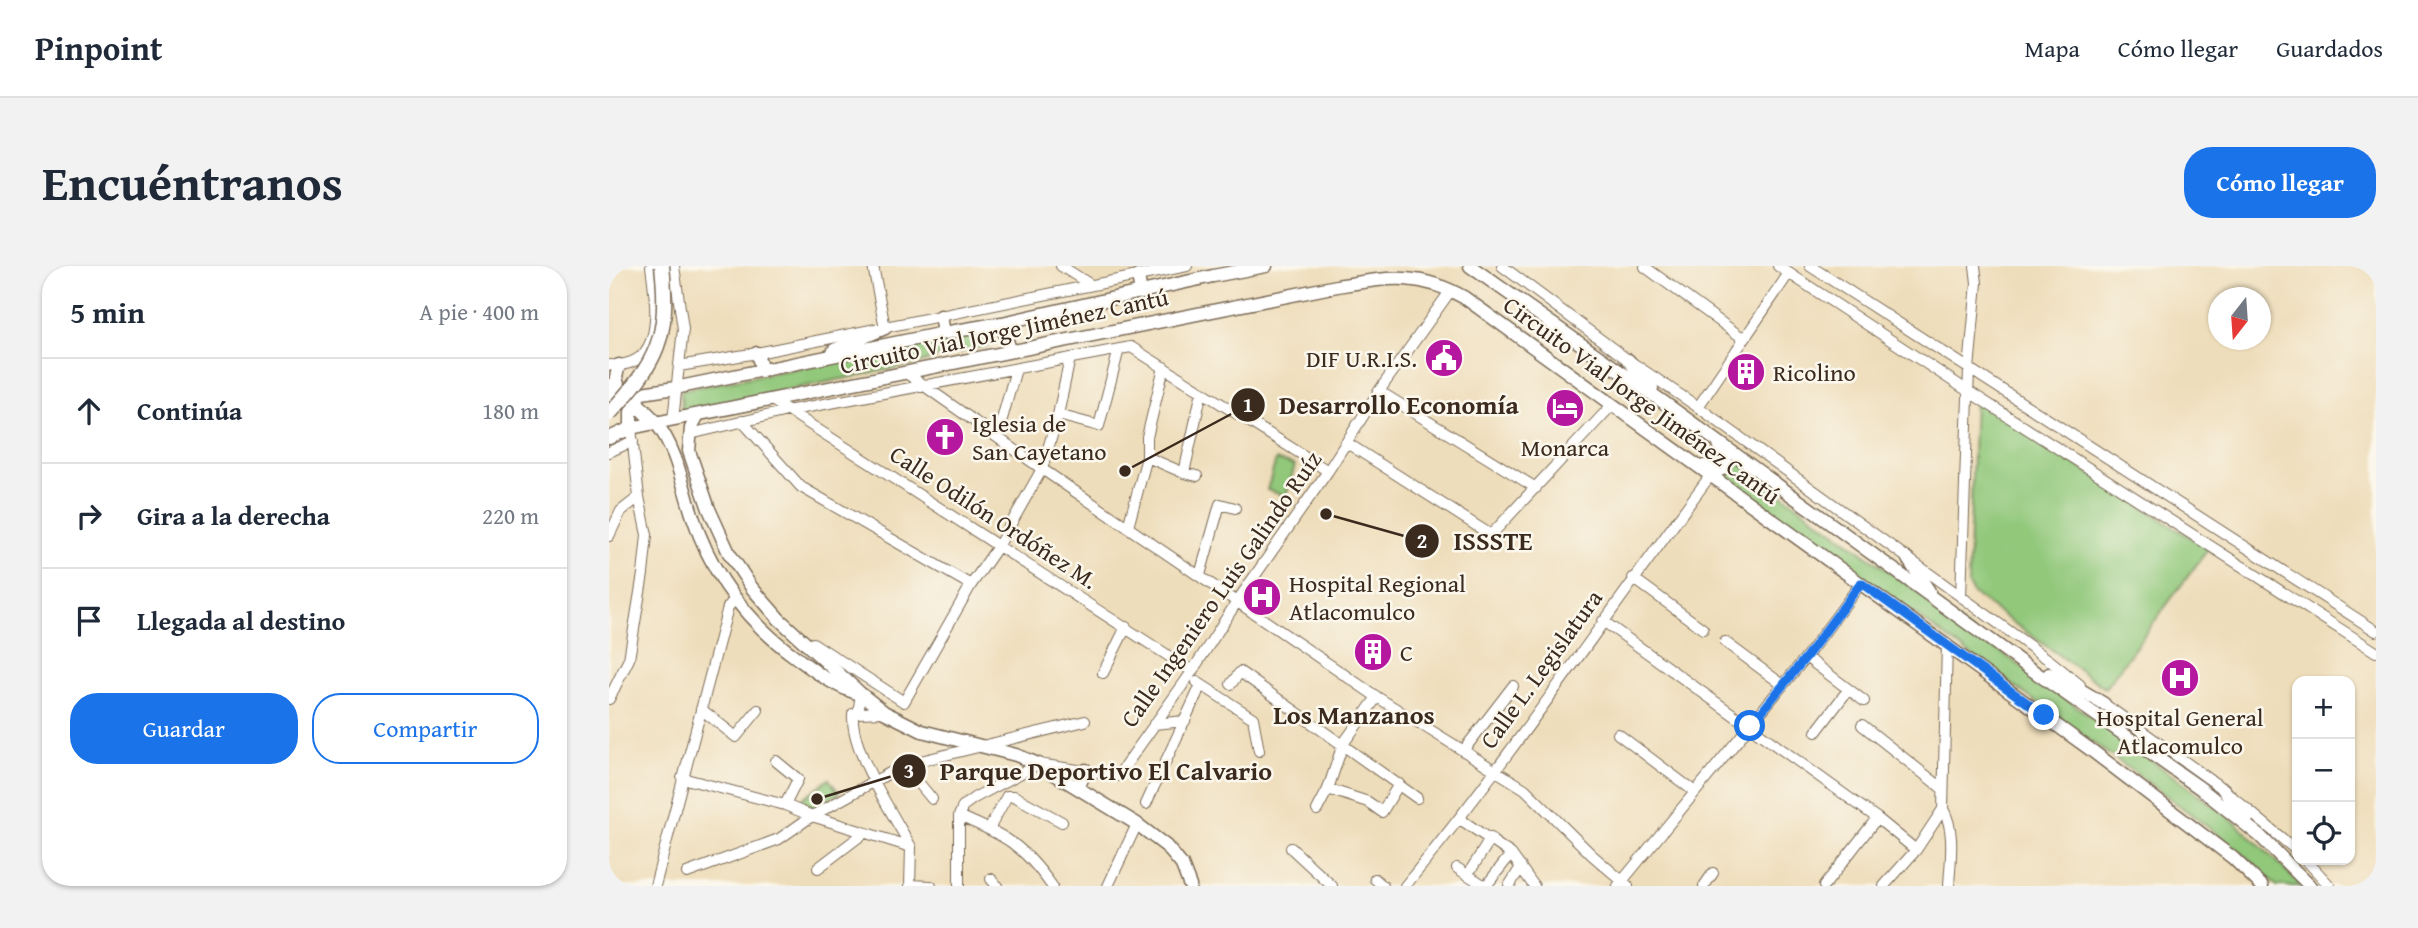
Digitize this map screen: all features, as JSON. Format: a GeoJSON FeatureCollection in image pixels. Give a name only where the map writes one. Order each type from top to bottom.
{"type":"FeatureCollection","features":[{"type":"Feature","properties":{"kind":"highway"},"geometry":{"type":"LineString","coordinates":[[609,415],[632,389],[651,361],[660,341],[665,316],[662,266]]}},
{"type":"Feature","properties":{"kind":"highway"},"geometry":{"type":"LineString","coordinates":[[609,386],[615,397],[638,397],[656,423]]}},
{"type":"Feature","properties":{"kind":"main road","name":"Circuito Vial Jorge Jiménez Cantú"},"geometry":{"type":"LineString","coordinates":[[638,397],[1266,266]]}},
{"type":"Feature","properties":{"kind":"main road","name":"Circuito Vial Jorge Jiménez Cantú"},"geometry":{"type":"LineString","coordinates":[[1469,266],[1667,404],[2200,788],[2260,836],[2310,886]]}},
{"type":"Feature","properties":{"kind":"main road"},"geometry":{"type":"LineString","coordinates":[[1138,276],[1141,293]]}},
{"type":"Feature","properties":{"kind":"main road","name":"Circuito Vial Jorge Jiménez Cantú"},"geometry":{"type":"LineString","coordinates":[[609,438],[632,435],[656,423],[906,373],[1010,349],[1385,278],[1416,279],[1451,289],[1947,644],[2211,842],[2262,886]]}},
{"type":"Feature","properties":{"kind":"main road"},"geometry":{"type":"LineString","coordinates":[[941,316],[944,333]]}},
{"type":"Feature","properties":{"kind":"main road"},"geometry":{"type":"LineString","coordinates":[[1002,323],[1010,349]]}},
{"type":"Feature","properties":{"kind":"main road"},"geometry":{"type":"LineString","coordinates":[[808,361],[885,328]]}},
{"type":"Feature","properties":{"kind":"main road"},"geometry":{"type":"LineString","coordinates":[[757,354],[762,371]]}},
{"type":"Feature","properties":{"kind":"main road"},"geometry":{"type":"LineString","coordinates":[[1628,360],[1667,404]]}},
{"type":"Feature","properties":{"kind":"main road"},"geometry":{"type":"LineString","coordinates":[[614,365],[615,397]]}},
{"type":"Feature","properties":{"kind":"main road"},"geometry":{"type":"LineString","coordinates":[[632,435],[631,412],[638,397]]}},
{"type":"Feature","properties":{"kind":"main road"},"geometry":{"type":"LineString","coordinates":[[698,415],[690,434],[689,451],[709,509],[729,553],[752,588],[779,619],[860,694],[884,712],[922,731],[1016,755],[1038,764],[1137,824],[1166,846],[1182,865],[1190,886]]}},
{"type":"Feature","properties":{"kind":"main road"},"geometry":{"type":"LineString","coordinates":[[656,423],[669,441],[708,555],[743,611],[797,658],[841,688],[860,694]]}},
{"type":"Feature","properties":{"kind":"main road"},"geometry":{"type":"LineString","coordinates":[[1645,428],[1663,435],[1715,472],[1721,471],[1725,464],[1719,444]]}},
{"type":"Feature","properties":{"kind":"main road"},"geometry":{"type":"LineString","coordinates":[[674,456],[689,451]]}},
{"type":"Feature","properties":{"kind":"main road"},"geometry":{"type":"LineString","coordinates":[[1908,559],[1933,597]]}},
{"type":"Feature","properties":{"kind":"main road"},"geometry":{"type":"LineString","coordinates":[[797,658],[803,657],[811,647]]}},
{"type":"Feature","properties":{"kind":"main road"},"geometry":{"type":"LineString","coordinates":[[2025,664],[2074,686],[2104,704]]}},
{"type":"Feature","properties":{"kind":"main road"},"geometry":{"type":"LineString","coordinates":[[1078,788],[1086,770]]}},
{"type":"Feature","properties":{"kind":"main road"},"geometry":{"type":"LineString","coordinates":[[2223,789],[2260,836]]}},
{"type":"Feature","properties":{"kind":"street"},"geometry":{"type":"LineString","coordinates":[[614,365],[631,362],[643,355],[652,340],[655,296],[651,266]]}},
{"type":"Feature","properties":{"kind":"street"},"geometry":{"type":"LineString","coordinates":[[673,420],[683,329],[674,266]]}},
{"type":"Feature","properties":{"kind":"street"},"geometry":{"type":"LineString","coordinates":[[873,266],[885,328]]}},
{"type":"Feature","properties":{"kind":"street"},"geometry":{"type":"LineString","coordinates":[[1061,266],[1091,285]]}},
{"type":"Feature","properties":{"kind":"street","name":"Circuito Vial Jorge Jiménez Cantú"},"geometry":{"type":"LineString","coordinates":[[679,366],[757,354],[1187,266]]}},
{"type":"Feature","properties":{"kind":"street","name":"Circuito Vial Jorge Jiménez Cantú"},"geometry":{"type":"LineString","coordinates":[[1502,266],[1628,360],[1698,407],[2049,660],[2104,704],[2223,789],[2292,847]]}},
{"type":"Feature","properties":{"kind":"street"},"geometry":{"type":"LineString","coordinates":[[1779,266],[1968,391],[2376,652]]}},
{"type":"Feature","properties":{"kind":"street"},"geometry":{"type":"LineString","coordinates":[[1810,266],[2376,631]]}},
{"type":"Feature","properties":{"kind":"street"},"geometry":{"type":"LineString","coordinates":[[1961,597],[1969,369],[1977,283],[1975,266]]}},
{"type":"Feature","properties":{"kind":"street"},"geometry":{"type":"LineString","coordinates":[[1645,267],[1744,339]]}},
{"type":"Feature","properties":{"kind":"street"},"geometry":{"type":"LineString","coordinates":[[1698,407],[1789,273]]}},
{"type":"Feature","properties":{"kind":"street","name":"Calle Ingeniero Luis Galindo Ruíz"},"geometry":{"type":"LineString","coordinates":[[1038,764],[1118,776],[1451,289]]}},
{"type":"Feature","properties":{"kind":"street"},"geometry":{"type":"LineString","coordinates":[[1131,347],[1134,326]]}},
{"type":"Feature","properties":{"kind":"street"},"geometry":{"type":"LineString","coordinates":[[690,434],[787,411],[1131,347],[1328,471]]}},
{"type":"Feature","properties":{"kind":"street"},"geometry":{"type":"LineString","coordinates":[[1058,415],[1100,426],[1119,349]]}},
{"type":"Feature","properties":{"kind":"street"},"geometry":{"type":"LineString","coordinates":[[811,647],[813,643],[904,702],[1042,469],[1058,415],[1070,358]]}},
{"type":"Feature","properties":{"kind":"street"},"geometry":{"type":"LineString","coordinates":[[1128,527],[1147,457],[1147,437],[1164,367]]}},
{"type":"Feature","properties":{"kind":"street"},"geometry":{"type":"LineString","coordinates":[[997,437],[1016,369]]}},
{"type":"Feature","properties":{"kind":"street"},"geometry":{"type":"LineString","coordinates":[[906,373],[1377,697],[1525,789],[1623,884],[1806,657],[1861,583]]}},
{"type":"Feature","properties":{"kind":"street"},"geometry":{"type":"LineString","coordinates":[[1184,473],[1202,391]]}},
{"type":"Feature","properties":{"kind":"street"},"geometry":{"type":"LineString","coordinates":[[1379,391],[1536,488]]}},
{"type":"Feature","properties":{"kind":"street","name":"Calle Odilón Ordóñez M."},"geometry":{"type":"LineString","coordinates":[[772,400],[1126,627],[1202,685],[1253,718],[1259,751]]}},
{"type":"Feature","properties":{"kind":"street"},"geometry":{"type":"LineString","coordinates":[[1347,443],[1491,535],[1612,405]]}},
{"type":"Feature","properties":{"kind":"street"},"geometry":{"type":"LineString","coordinates":[[742,421],[801,487],[971,585]]}},
{"type":"Feature","properties":{"kind":"street"},"geometry":{"type":"LineString","coordinates":[[609,452],[632,435]]}},
{"type":"Feature","properties":{"kind":"street"},"geometry":{"type":"LineString","coordinates":[[609,699],[629,659],[647,535],[639,497],[632,435]]}},
{"type":"Feature","properties":{"kind":"street"},"geometry":{"type":"LineString","coordinates":[[1147,457],[1184,473],[1197,475]]}},
{"type":"Feature","properties":{"kind":"street","name":"Calle L. Legislatura"},"geometry":{"type":"LineString","coordinates":[[1405,886],[1460,819],[1633,578],[1710,476]]}},
{"type":"Feature","properties":{"kind":"street"},"geometry":{"type":"LineString","coordinates":[[609,536],[621,511],[639,497]]}},
{"type":"Feature","properties":{"kind":"street"},"geometry":{"type":"LineString","coordinates":[[1200,575],[1220,504],[1235,508]]}},
{"type":"Feature","properties":{"kind":"street"},"geometry":{"type":"LineString","coordinates":[[1633,578],[1703,629]]}},
{"type":"Feature","properties":{"kind":"street"},"geometry":{"type":"LineString","coordinates":[[655,886],[728,607],[735,599]]}},
{"type":"Feature","properties":{"kind":"street"},"geometry":{"type":"LineString","coordinates":[[1603,621],[1877,818],[1916,850]]}},
{"type":"Feature","properties":{"kind":"street"},"geometry":{"type":"LineString","coordinates":[[1103,673],[1126,627]]}},
{"type":"Feature","properties":{"kind":"street"},"geometry":{"type":"LineString","coordinates":[[1725,642],[1783,685]]}},
{"type":"Feature","properties":{"kind":"street"},"geometry":{"type":"LineString","coordinates":[[1947,644],[1943,809],[1950,829],[1949,886]]}},
{"type":"Feature","properties":{"kind":"street"},"geometry":{"type":"LineString","coordinates":[[1806,657],[1864,701]]}},
{"type":"Feature","properties":{"kind":"street"},"geometry":{"type":"LineString","coordinates":[[1231,684],[1240,671],[1417,798]]}},
{"type":"Feature","properties":{"kind":"street"},"geometry":{"type":"LineString","coordinates":[[1146,804],[1202,685]]}},
{"type":"Feature","properties":{"kind":"street"},"geometry":{"type":"LineString","coordinates":[[1463,751],[1513,686]]}},
{"type":"Feature","properties":{"kind":"street"},"geometry":{"type":"LineString","coordinates":[[1816,732],[1848,690]]}},
{"type":"Feature","properties":{"kind":"street"},"geometry":{"type":"LineString","coordinates":[[858,713],[860,694]]}},
{"type":"Feature","properties":{"kind":"street"},"geometry":{"type":"LineString","coordinates":[[1317,810],[1328,789],[1343,744],[1377,697]]}},
{"type":"Feature","properties":{"kind":"street"},"geometry":{"type":"LineString","coordinates":[[701,709],[736,737],[758,710]]}},
{"type":"Feature","properties":{"kind":"street"},"geometry":{"type":"LineString","coordinates":[[884,712],[853,714],[852,728],[874,780],[911,846],[910,885],[931,886]]}},
{"type":"Feature","properties":{"kind":"street"},"geometry":{"type":"LineString","coordinates":[[1154,724],[1185,721]]}},
{"type":"Feature","properties":{"kind":"street"},"geometry":{"type":"LineString","coordinates":[[687,873],[779,839],[812,816],[904,765],[1085,722]]}},
{"type":"Feature","properties":{"kind":"street"},"geometry":{"type":"LineString","coordinates":[[1862,725],[1943,789]]}},
{"type":"Feature","properties":{"kind":"street"},"geometry":{"type":"LineString","coordinates":[[1618,734],[1695,792]]}},
{"type":"Feature","properties":{"kind":"street"},"geometry":{"type":"LineString","coordinates":[[776,761],[798,779],[785,805]]}},
{"type":"Feature","properties":{"kind":"street"},"geometry":{"type":"LineString","coordinates":[[959,886],[959,816],[963,806],[1038,764]]}},
{"type":"Feature","properties":{"kind":"street"},"geometry":{"type":"LineString","coordinates":[[904,765],[932,799]]}},
{"type":"Feature","properties":{"kind":"street"},"geometry":{"type":"LineString","coordinates":[[682,778],[785,805],[812,816],[911,846]]}},
{"type":"Feature","properties":{"kind":"street"},"geometry":{"type":"LineString","coordinates":[[1328,789],[1368,802],[1382,812],[1399,784]]}},
{"type":"Feature","properties":{"kind":"street"},"geometry":{"type":"LineString","coordinates":[[989,829],[1007,796],[1014,796],[1062,822]]}},
{"type":"Feature","properties":{"kind":"street"},"geometry":{"type":"LineString","coordinates":[[1884,886],[1916,850],[1943,809]]}},
{"type":"Feature","properties":{"kind":"street"},"geometry":{"type":"LineString","coordinates":[[959,816],[1017,845],[1036,863],[1052,886]]}},
{"type":"Feature","properties":{"kind":"street"},"geometry":{"type":"LineString","coordinates":[[1823,886],[1877,818]]}},
{"type":"Feature","properties":{"kind":"street"},"geometry":{"type":"LineString","coordinates":[[1460,819],[1511,854],[1534,886]]}},
{"type":"Feature","properties":{"kind":"street"},"geometry":{"type":"LineString","coordinates":[[1108,886],[1137,824]]}},
{"type":"Feature","properties":{"kind":"street"},"geometry":{"type":"LineString","coordinates":[[817,869],[865,833]]}},
{"type":"Feature","properties":{"kind":"street"},"geometry":{"type":"LineString","coordinates":[[1472,868],[1491,838]]}},
{"type":"Feature","properties":{"kind":"street"},"geometry":{"type":"LineString","coordinates":[[1291,848],[1332,886]]}},
{"type":"Feature","properties":{"kind":"street"},"geometry":{"type":"LineString","coordinates":[[1457,869],[1485,886],[1511,854]]}},
{"type":"Feature","properties":{"kind":"street"},"geometry":{"type":"LineString","coordinates":[[2311,865],[2330,886]]}},
{"type":"Feature","properties":{"kind":"street"},"geometry":{"type":"LineString","coordinates":[[1509,886],[1521,867]]}},
{"type":"Feature","properties":{"kind":"street"},"geometry":{"type":"LineString","coordinates":[[1704,886],[1713,873]]}},
{"type":"Feature","properties":{"kind":"green space"},"geometry":{"type":"Polygon","coordinates":[[[988,333],[993,336],[994,342],[990,346],[936,357],[922,363],[682,411],[681,390],[988,333]]]}},
{"type":"Feature","properties":{"kind":"green space"},"geometry":{"type":"Polygon","coordinates":[[[1975,400],[2208,549],[2105,688],[1973,594],[1968,584],[1975,400]]]}},
{"type":"Feature","properties":{"kind":"green space"},"geometry":{"type":"Polygon","coordinates":[[[1276,460],[1295,465],[1286,496],[1267,490],[1276,460]]]}},
{"type":"Feature","properties":{"kind":"green space"},"geometry":{"type":"Polygon","coordinates":[[[1736,461],[2236,823],[2302,886],[2277,886],[2239,850],[2160,791],[1724,477],[1736,461]]]}},
{"type":"Feature","properties":{"kind":"green space"},"geometry":{"type":"Polygon","coordinates":[[[829,779],[839,793],[814,810],[795,804],[829,779]]]}},
{"type":"Feature","properties":{"kind":"place","name":"DIF U.R.I.S."},"geometry":{"type":"Point","coordinates":[1444,358]}},
{"type":"Feature","properties":{"kind":"place","name":"Ricolino"},"geometry":{"type":"Point","coordinates":[1746,372]}},
{"type":"Feature","properties":{"kind":"place","name":"Monarca"},"geometry":{"type":"Point","coordinates":[1565,408]}},
{"type":"Feature","properties":{"kind":"place","name":"Iglesia de San Cayetano"},"geometry":{"type":"Point","coordinates":[945,437]}},
{"type":"Feature","properties":{"kind":"place","name":"Desarrollo Economía"},"geometry":{"type":"Point","coordinates":[1125,471]}},
{"type":"Feature","properties":{"kind":"place","name":"ISSSTE"},"geometry":{"type":"Point","coordinates":[1326,514]}},
{"type":"Feature","properties":{"kind":"place","name":"Hospital Regional Atlacomulco"},"geometry":{"type":"Point","coordinates":[1262,597]}},
{"type":"Feature","properties":{"kind":"place","name":"C"},"geometry":{"type":"Point","coordinates":[1373,652]}},
{"type":"Feature","properties":{"kind":"place","name":"Hospital General Atlacomulco"},"geometry":{"type":"Point","coordinates":[2180,678]}},
{"type":"Feature","properties":{"kind":"place","name":"Parque Deportivo El Calvario"},"geometry":{"type":"Point","coordinates":[817,799]}},
{"type":"Feature","properties":{"kind":"district","name":"Los Manzanos"},"geometry":{"type":"Point","coordinates":[1354,714]}},
{"type":"Feature","properties":{"kind":"route"},"geometry":{"type":"LineString","coordinates":[[1750,726],[1861,583],[2044,715]]}}]}
